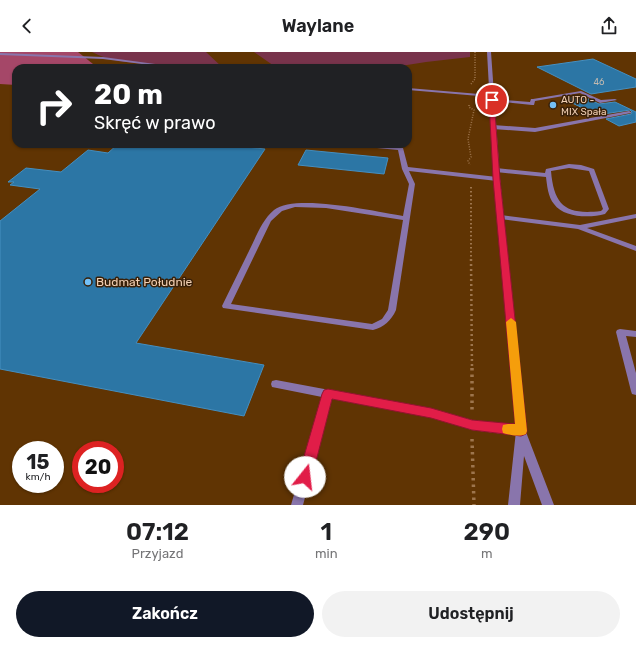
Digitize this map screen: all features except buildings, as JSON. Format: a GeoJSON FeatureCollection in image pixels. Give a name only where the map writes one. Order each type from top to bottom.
{"type":"FeatureCollection","features":[{"type":"Feature","properties":{"kind":"street"},"geometry":{"type":"LineString","coordinates":[[92,52],[103,58]]}},
{"type":"Feature","properties":{"kind":"street"},"geometry":{"type":"LineString","coordinates":[[489,52],[496,175],[521,431],[514,505]]}},
{"type":"Feature","properties":{"kind":"street"},"geometry":{"type":"LineString","coordinates":[[0,54],[103,58],[151,64]]}},
{"type":"Feature","properties":{"kind":"street"},"geometry":{"type":"LineString","coordinates":[[412,89],[470,94],[532,104],[533,100],[581,92],[600,102],[615,100]]}},
{"type":"Feature","properties":{"kind":"street"},"geometry":{"type":"LineString","coordinates":[[493,127],[535,130],[629,112]]}},
{"type":"Feature","properties":{"kind":"street"},"geometry":{"type":"LineString","coordinates":[[392,148],[401,149],[405,169],[412,184],[408,219],[392,310],[389,318],[381,324],[373,327],[226,306],[268,220],[275,212],[285,206],[311,204],[408,219]]}},
{"type":"Feature","properties":{"kind":"street"},"geometry":{"type":"LineString","coordinates":[[569,166],[592,170],[606,209],[603,213],[596,214],[567,211],[554,200],[548,175],[548,170],[569,166]]}},
{"type":"Feature","properties":{"kind":"street"},"geometry":{"type":"LineString","coordinates":[[405,169],[471,177],[496,175],[548,175]]}},
{"type":"Feature","properties":{"kind":"street"},"geometry":{"type":"LineString","coordinates":[[579,227],[636,216]]}},
{"type":"Feature","properties":{"kind":"street"},"geometry":{"type":"LineString","coordinates":[[501,217],[579,227],[636,249]]}},
{"type":"Feature","properties":{"kind":"street"},"geometry":{"type":"LineString","coordinates":[[636,334],[620,332],[636,391]]}},
{"type":"Feature","properties":{"kind":"street"},"geometry":{"type":"LineString","coordinates":[[276,384],[431,413],[472,425],[521,431]]}},
{"type":"Feature","properties":{"kind":"street"},"geometry":{"type":"LineString","coordinates":[[297,505],[328,394]]}},
{"type":"Feature","properties":{"kind":"street"},"geometry":{"type":"LineString","coordinates":[[521,431],[548,505]]}},
{"type":"Feature","properties":{"kind":"path"},"geometry":{"type":"LineString","coordinates":[[474,505],[472,425],[471,168],[468,161],[471,157],[469,152],[468,137],[474,110],[469,107],[470,86],[475,79],[475,52]]}},
{"type":"Feature","properties":{"kind":"shaded area"},"geometry":{"type":"Polygon","coordinates":[[[0,52],[78,52],[93,64],[12,64],[12,85],[0,84],[0,52]]]}},
{"type":"Feature","properties":{"kind":"shaded area"},"geometry":{"type":"Polygon","coordinates":[[[92,52],[206,52],[219,64],[142,64],[118,61],[92,52]]]}},
{"type":"Feature","properties":{"kind":"shaded area"},"geometry":{"type":"Polygon","coordinates":[[[254,52],[470,52],[470,57],[412,64],[271,64],[254,52]]]}},
{"type":"Feature","properties":{"kind":"slow traffic"},"geometry":{"type":"LineString","coordinates":[[508,429],[521,431],[511,322]]}},
{"type":"Feature","properties":{"kind":"place","name":"AUTO - MIX Spała"},"geometry":{"type":"Point","coordinates":[553,105]}},
{"type":"Feature","properties":{"kind":"place","name":"Budmat Południe"},"geometry":{"type":"Point","coordinates":[88,282]}},
{"type":"Feature","properties":{"kind":"route"},"geometry":{"type":"LineString","coordinates":[[305,477],[328,394],[431,413],[472,425],[521,431],[497,179],[492,100]]}}]}
